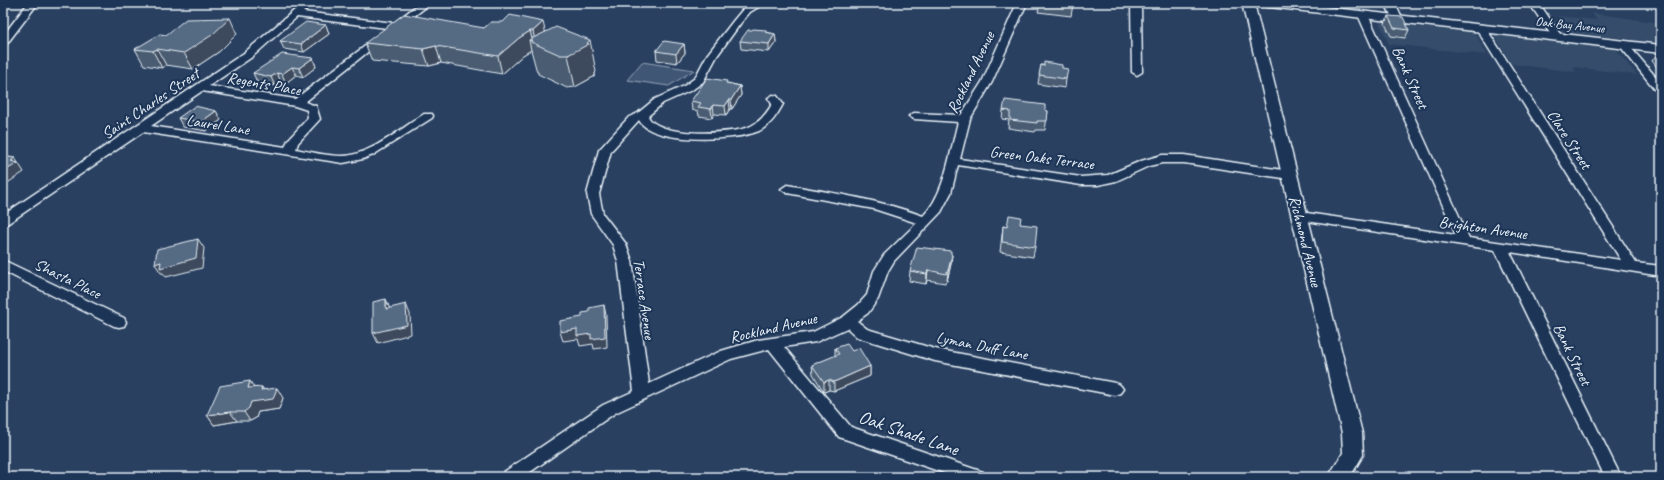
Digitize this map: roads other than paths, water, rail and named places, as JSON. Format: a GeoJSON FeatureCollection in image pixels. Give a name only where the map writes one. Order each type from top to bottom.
{"type":"FeatureCollection","features":[{"type":"Feature","properties":{"kind":"main road","name":"Richmond Avenue"},"geometry":{"type":"LineString","coordinates":[[1248,3],[1352,433],[1352,455],[1338,477]]}},
{"type":"Feature","properties":{"kind":"main road","name":"Oak Bay Avenue"},"geometry":{"type":"LineString","coordinates":[[1260,3],[1661,49]]}},
{"type":"Feature","properties":{"kind":"street"},"geometry":{"type":"LineString","coordinates":[[3,43],[33,3]]}},
{"type":"Feature","properties":{"kind":"street","name":"Saint Charles Street"},"geometry":{"type":"LineString","coordinates":[[3,221],[248,55],[308,3]]}},
{"type":"Feature","properties":{"kind":"street"},"geometry":{"type":"LineString","coordinates":[[297,103],[426,3]]}},
{"type":"Feature","properties":{"kind":"street","name":"Terrace Avenue"},"geometry":{"type":"LineString","coordinates":[[642,393],[626,261],[619,244],[597,214],[594,194],[605,150],[633,119],[642,115],[659,101],[688,88],[699,80],[712,55],[737,22],[747,10],[760,3]]}},
{"type":"Feature","properties":{"kind":"street","name":"Rockland Avenue"},"geometry":{"type":"LineString","coordinates":[[510,477],[609,409],[642,393],[726,355],[772,343],[816,337],[848,321],[863,309],[873,296],[881,271],[889,258],[935,212],[946,193],[964,119],[987,82],[1022,3]]}},
{"type":"Feature","properties":{"kind":"street"},"geometry":{"type":"LineString","coordinates":[[1136,3],[1137,72]]}},
{"type":"Feature","properties":{"kind":"street"},"geometry":{"type":"LineString","coordinates":[[1390,3],[1397,18]]}},
{"type":"Feature","properties":{"kind":"street"},"geometry":{"type":"LineString","coordinates":[[1534,3],[1557,37]]}},
{"type":"Feature","properties":{"kind":"street"},"geometry":{"type":"LineString","coordinates":[[296,14],[395,26]]}},
{"type":"Feature","properties":{"kind":"street","name":"Bank Street"},"geometry":{"type":"LineString","coordinates":[[1364,15],[1465,242]]}},
{"type":"Feature","properties":{"kind":"street","name":"Clare Street"},"geometry":{"type":"LineString","coordinates":[[1481,28],[1632,267]]}},
{"type":"Feature","properties":{"kind":"street"},"geometry":{"type":"LineString","coordinates":[[1623,44],[1661,90]]}},
{"type":"Feature","properties":{"kind":"street","name":"Regents Place"},"geometry":{"type":"LineString","coordinates":[[201,88],[297,103],[312,108],[314,119],[292,142],[290,151]]}},
{"type":"Feature","properties":{"kind":"street"},"geometry":{"type":"LineString","coordinates":[[642,115],[645,122],[651,127],[715,138],[739,134],[753,129],[765,122],[776,112],[778,104],[773,98]]}},
{"type":"Feature","properties":{"kind":"street"},"geometry":{"type":"LineString","coordinates":[[290,151],[329,158],[352,159],[362,156],[382,145],[428,116]]}},
{"type":"Feature","properties":{"kind":"street"},"geometry":{"type":"LineString","coordinates":[[914,116],[964,119]]}},
{"type":"Feature","properties":{"kind":"street","name":"Laurel Lane"},"geometry":{"type":"LineString","coordinates":[[141,128],[290,151]]}},
{"type":"Feature","properties":{"kind":"street","name":"Green Oaks Terrace"},"geometry":{"type":"LineString","coordinates":[[953,161],[1081,181],[1098,181],[1112,178],[1145,163],[1162,159],[1184,159],[1289,174]]}},
{"type":"Feature","properties":{"kind":"street"},"geometry":{"type":"LineString","coordinates":[[787,189],[874,204],[902,212],[926,222]]}},
{"type":"Feature","properties":{"kind":"street","name":"Brighton Avenue"},"geometry":{"type":"LineString","coordinates":[[1300,216],[1661,271]]}},
{"type":"Feature","properties":{"kind":"street","name":"Bank Street"},"geometry":{"type":"LineString","coordinates":[[1500,246],[1613,477]]}},
{"type":"Feature","properties":{"kind":"street","name":"Shasta Place"},"geometry":{"type":"LineString","coordinates":[[3,265],[119,322]]}},
{"type":"Feature","properties":{"kind":"street","name":"Lyman Duff Lane"},"geometry":{"type":"LineString","coordinates":[[848,321],[862,333],[935,356],[1115,389]]}},
{"type":"Feature","properties":{"kind":"street","name":"Oak Shade Lane"},"geometry":{"type":"LineString","coordinates":[[772,343],[845,432],[977,477]]}}]}
